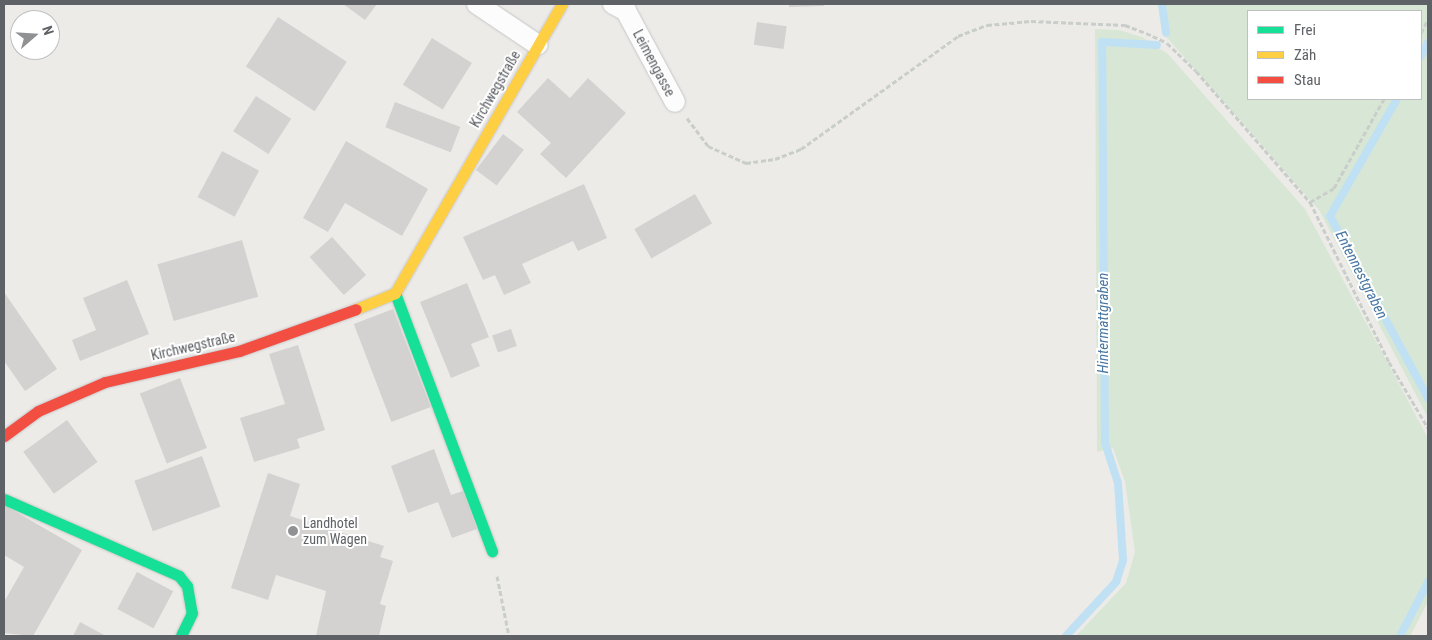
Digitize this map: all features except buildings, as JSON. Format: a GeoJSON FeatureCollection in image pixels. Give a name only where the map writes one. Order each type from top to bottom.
{"type":"FeatureCollection","features":[{"type":"Feature","properties":{"kind":"street"},"geometry":{"type":"LineString","coordinates":[[477,4],[538,45]]}},
{"type":"Feature","properties":{"kind":"street","name":"Kirchwegstraße"},"geometry":{"type":"LineString","coordinates":[[4,436],[38,411],[105,382],[239,351],[324,323],[395,293],[562,4]]}},
{"type":"Feature","properties":{"kind":"street","name":"Leimengasse"},"geometry":{"type":"LineString","coordinates":[[613,4],[626,11],[675,102]]}},
{"type":"Feature","properties":{"kind":"street"},"geometry":{"type":"LineString","coordinates":[[395,293],[492,552]]}},
{"type":"Feature","properties":{"kind":"street"},"geometry":{"type":"LineString","coordinates":[[4,499],[179,576],[187,586],[192,613],[181,636]]}},
{"type":"Feature","properties":{"kind":"path"},"geometry":{"type":"LineString","coordinates":[[1422,30],[1428,19]]}},
{"type":"Feature","properties":{"kind":"path"},"geometry":{"type":"LineString","coordinates":[[675,102],[708,146],[746,163],[775,158],[801,149],[958,36],[987,25],[1031,21],[1124,25],[1167,43],[1310,202],[1389,362],[1428,428]]}},
{"type":"Feature","properties":{"kind":"path"},"geometry":{"type":"LineString","coordinates":[[1310,202],[1334,188],[1383,100]]}},
{"type":"Feature","properties":{"kind":"path"},"geometry":{"type":"LineString","coordinates":[[492,552],[509,636]]}},
{"type":"Feature","properties":{"kind":"green space"},"geometry":{"type":"Polygon","coordinates":[[[1158,4],[1428,4],[1428,418],[1319,210],[1162,32],[1158,4]]]}},
{"type":"Feature","properties":{"kind":"green space"},"geometry":{"type":"Polygon","coordinates":[[[1095,29],[1119,30],[1142,37],[1168,54],[1305,209],[1428,438],[1428,602],[1410,636],[1076,636],[1126,583],[1135,552],[1125,482],[1113,448],[1097,452],[1095,29]]]}},
{"type":"Feature","properties":{"kind":"waterway","name":"Hintermattgraben"},"geometry":{"type":"LineString","coordinates":[[1162,4],[1166,33]]}},
{"type":"Feature","properties":{"kind":"waterway","name":"Hintermattgraben"},"geometry":{"type":"LineString","coordinates":[[1066,636],[1116,582],[1123,560],[1118,483],[1105,443],[1102,42],[1157,45]]}},
{"type":"Feature","properties":{"kind":"waterway","name":"Entennestgraben"},"geometry":{"type":"LineString","coordinates":[[1422,54],[1428,43]]}},
{"type":"Feature","properties":{"kind":"waterway","name":"Entennestgraben"},"geometry":{"type":"LineString","coordinates":[[1396,100],[1330,216],[1428,398]]}},
{"type":"Feature","properties":{"kind":"waterway","name":"Entennestgraben"},"geometry":{"type":"LineString","coordinates":[[1400,636],[1428,582]]}},
{"type":"Feature","properties":{"kind":"traffic: fast"},"geometry":{"type":"LineString","coordinates":[[395,293],[492,551]]}},
{"type":"Feature","properties":{"kind":"traffic: fast"},"geometry":{"type":"LineString","coordinates":[[4,499],[179,576],[187,586],[192,613],[181,636]]}},
{"type":"Feature","properties":{"kind":"traffic: slow"},"geometry":{"type":"LineString","coordinates":[[356,309],[395,293],[562,4]]}},
{"type":"Feature","properties":{"kind":"traffic: jam"},"geometry":{"type":"LineString","coordinates":[[4,436],[38,411],[105,382],[239,351],[356,309]]}},
{"type":"Feature","properties":{"kind":"place","name":"Landhotel zum Wagen"},"geometry":{"type":"Point","coordinates":[293,531]}}]}
